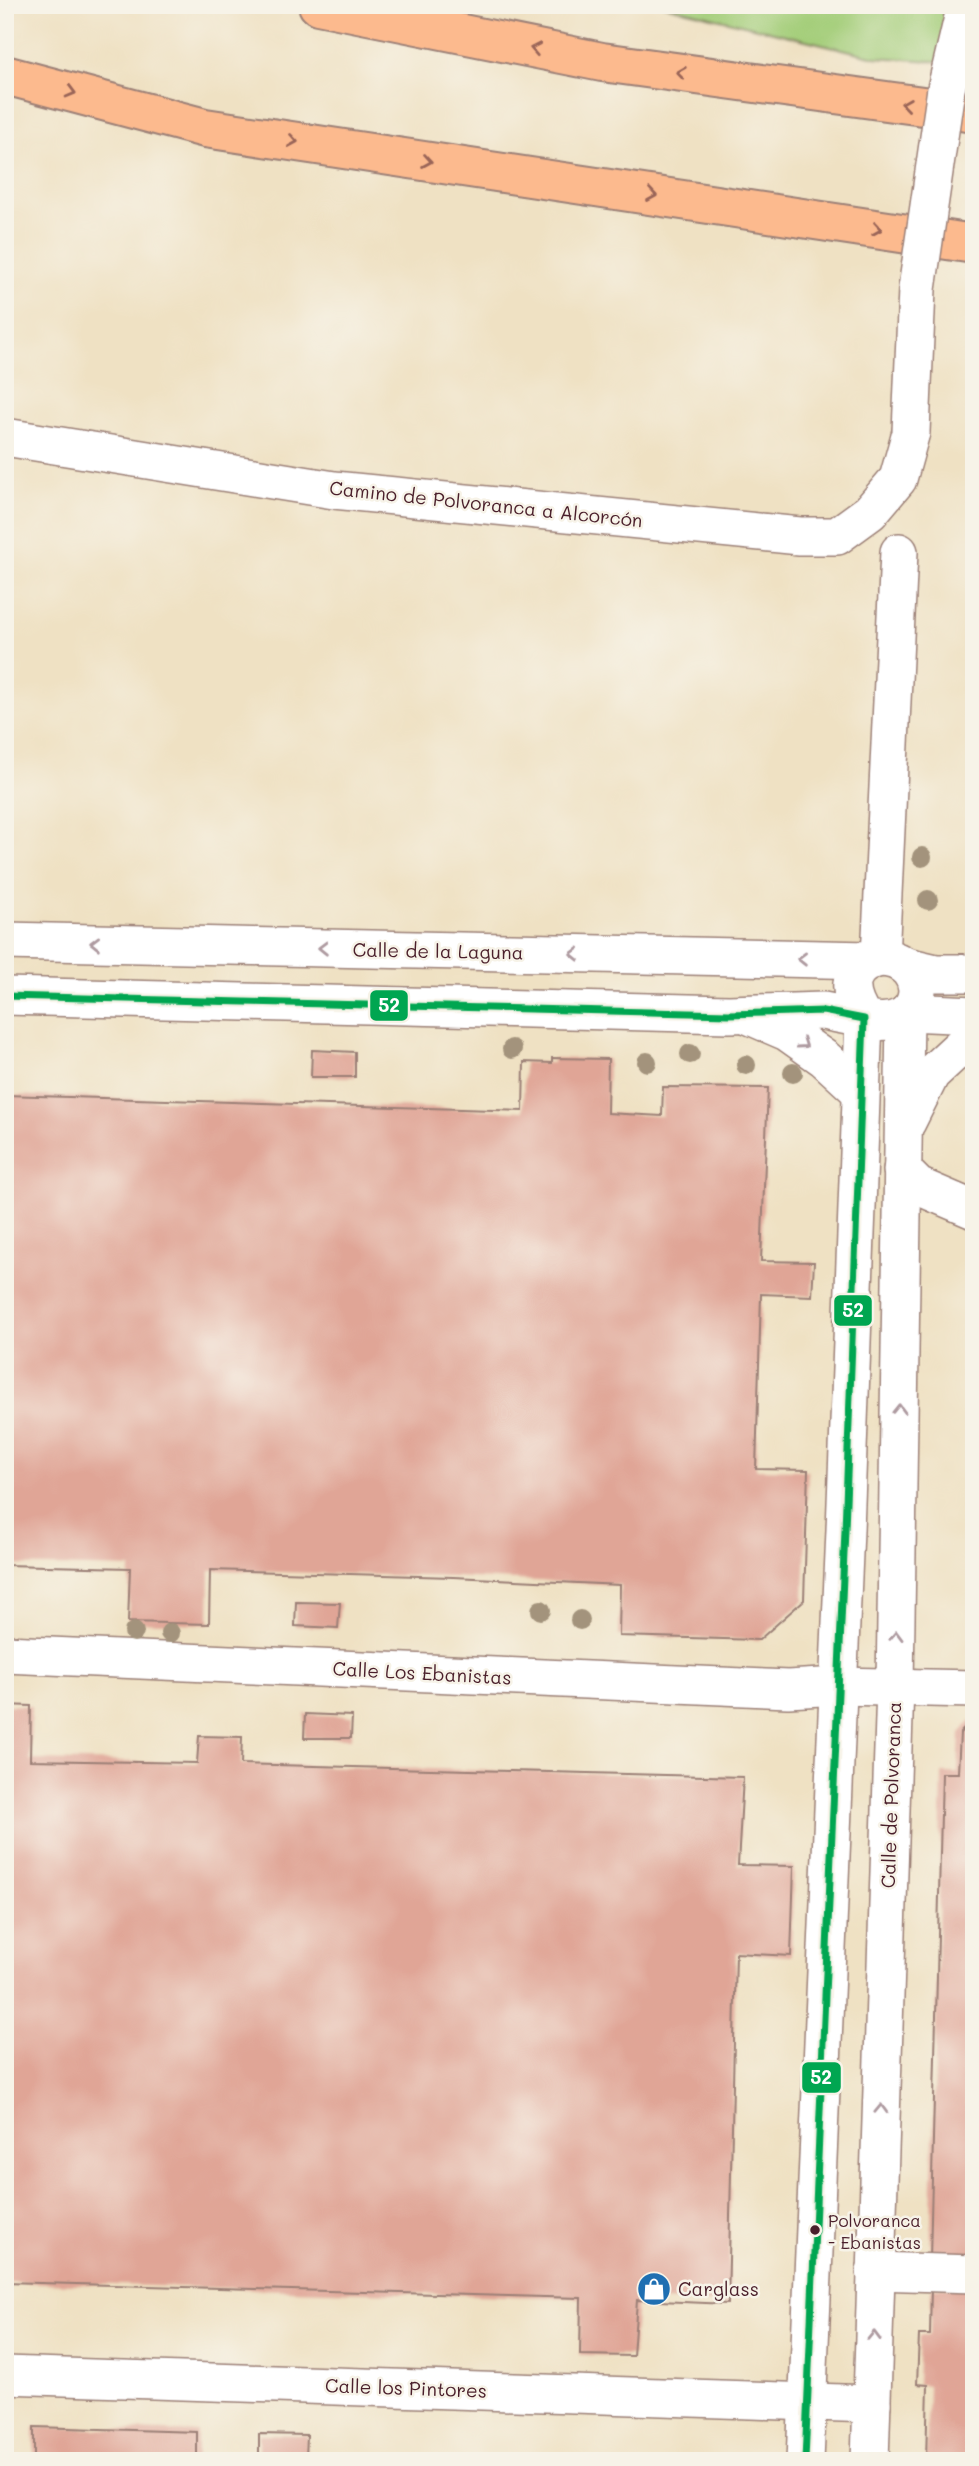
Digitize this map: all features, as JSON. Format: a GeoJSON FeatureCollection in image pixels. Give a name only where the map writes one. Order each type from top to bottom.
{"type":"FeatureCollection","features":[{"type":"Feature","properties":{"kind":"highway"},"geometry":{"type":"LineString","coordinates":[[318,5],[602,62],[974,113]]}},
{"type":"Feature","properties":{"kind":"highway"},"geometry":{"type":"LineString","coordinates":[[5,75],[205,128],[974,244]]}},
{"type":"Feature","properties":{"kind":"street","name":"Camino de Polvoranca a Alcorcón"},"geometry":{"type":"LineString","coordinates":[[5,437],[334,490],[800,536],[837,536],[870,512],[898,479],[911,432],[917,289],[946,89],[966,5]]}},
{"type":"Feature","properties":{"kind":"street"},"geometry":{"type":"LineString","coordinates":[[885,962],[899,552]]}},
{"type":"Feature","properties":{"kind":"street","name":"Calle de la Laguna"},"geometry":{"type":"LineString","coordinates":[[5,941],[885,962],[936,974],[974,973]]}},
{"type":"Feature","properties":{"kind":"street"},"geometry":{"type":"LineString","coordinates":[[805,2461],[862,1092],[864,1019],[853,1002],[852,982],[862,965],[885,962],[916,984],[916,993],[907,1013]]}},
{"type":"Feature","properties":{"kind":"street"},"geometry":{"type":"LineString","coordinates":[[5,996],[743,1013],[823,1011],[888,1023],[907,1013],[974,1015]]}},
{"type":"Feature","properties":{"kind":"street"},"geometry":{"type":"LineString","coordinates":[[743,1013],[787,1032],[825,1059],[862,1092]]}},
{"type":"Feature","properties":{"kind":"street","name":"Calle de Polvoranca"},"geometry":{"type":"LineString","coordinates":[[870,2461],[895,1686],[902,1170],[907,1013]]}},
{"type":"Feature","properties":{"kind":"street","name":"Calle de Polvoranca"},"geometry":{"type":"LineString","coordinates":[[903,1129],[931,1074],[974,1034]]}},
{"type":"Feature","properties":{"kind":"street"},"geometry":{"type":"LineString","coordinates":[[902,1170],[918,1186],[974,1210]]}},
{"type":"Feature","properties":{"kind":"street","name":"Calle Los Ebanistas"},"geometry":{"type":"LineString","coordinates":[[5,1654],[788,1689],[838,1686],[974,1689]]}},
{"type":"Feature","properties":{"kind":"street"},"geometry":{"type":"LineString","coordinates":[[875,2271],[974,2274]]}},
{"type":"Feature","properties":{"kind":"street","name":"Calle los Pintores"},"geometry":{"type":"LineString","coordinates":[[5,2375],[872,2404]]}},
{"type":"Feature","properties":{"kind":"green space"},"geometry":{"type":"Polygon","coordinates":[[[663,5],[974,5],[974,64],[875,57],[663,5]]]}},
{"type":"Feature","properties":{"kind":"building"},"geometry":{"type":"Polygon","coordinates":[[[312,1050],[355,1052],[355,1077],[311,1077],[312,1050]]]}},
{"type":"Feature","properties":{"kind":"building"},"geometry":{"type":"Polygon","coordinates":[[[552,1058],[608,1059],[607,1113],[662,1116],[663,1087],[768,1088],[761,1261],[814,1262],[812,1296],[761,1294],[756,1469],[808,1470],[804,1600],[759,1640],[619,1636],[620,1585],[210,1570],[209,1624],[128,1622],[130,1568],[5,1565],[5,1095],[523,1111],[524,1062],[552,1063],[552,1058]]]}},
{"type":"Feature","properties":{"kind":"building"},"geometry":{"type":"Polygon","coordinates":[[[296,1602],[340,1603],[338,1628],[295,1626],[296,1602]]]}},
{"type":"Feature","properties":{"kind":"building"},"geometry":{"type":"Polygon","coordinates":[[[5,1705],[31,1706],[30,1760],[197,1763],[199,1736],[242,1737],[241,1764],[743,1777],[738,1865],[794,1866],[791,1956],[736,1953],[728,2304],[637,2300],[633,2356],[580,2355],[581,2298],[5,2282],[5,1705]]]}},
{"type":"Feature","properties":{"kind":"building"},"geometry":{"type":"Polygon","coordinates":[[[305,1714],[352,1716],[351,1738],[304,1738],[305,1714]]]}},
{"type":"Feature","properties":{"kind":"building"},"geometry":{"type":"Polygon","coordinates":[[[971,1721],[974,1722],[974,2262],[930,2260],[942,1773],[958,1773],[960,1733],[971,1721]]]}},
{"type":"Feature","properties":{"kind":"building"},"geometry":{"type":"Polygon","coordinates":[[[931,2287],[974,2288],[974,2461],[926,2461],[928,2385],[917,2384],[919,2335],[930,2335],[931,2287]]]}},
{"type":"Feature","properties":{"kind":"building"},"geometry":{"type":"Polygon","coordinates":[[[34,2427],[197,2432],[197,2461],[34,2461],[34,2427]]]}},
{"type":"Feature","properties":{"kind":"building"},"geometry":{"type":"Polygon","coordinates":[[[259,2434],[307,2435],[306,2458],[259,2457],[259,2434]]]}},
{"type":"Feature","properties":{"kind":"transit line","name":"52"},"geometry":{"type":"LineString","coordinates":[[5,996],[729,1014],[823,1011],[864,1019],[805,2461]]}},
{"type":"Feature","properties":{"kind":"place","name":"Polvoranca - Ebanistas"},"geometry":{"type":"Point","coordinates":[815,2230]}},
{"type":"Feature","properties":{"kind":"place","name":"Carglass"},"geometry":{"type":"Point","coordinates":[654,2289]}}]}
